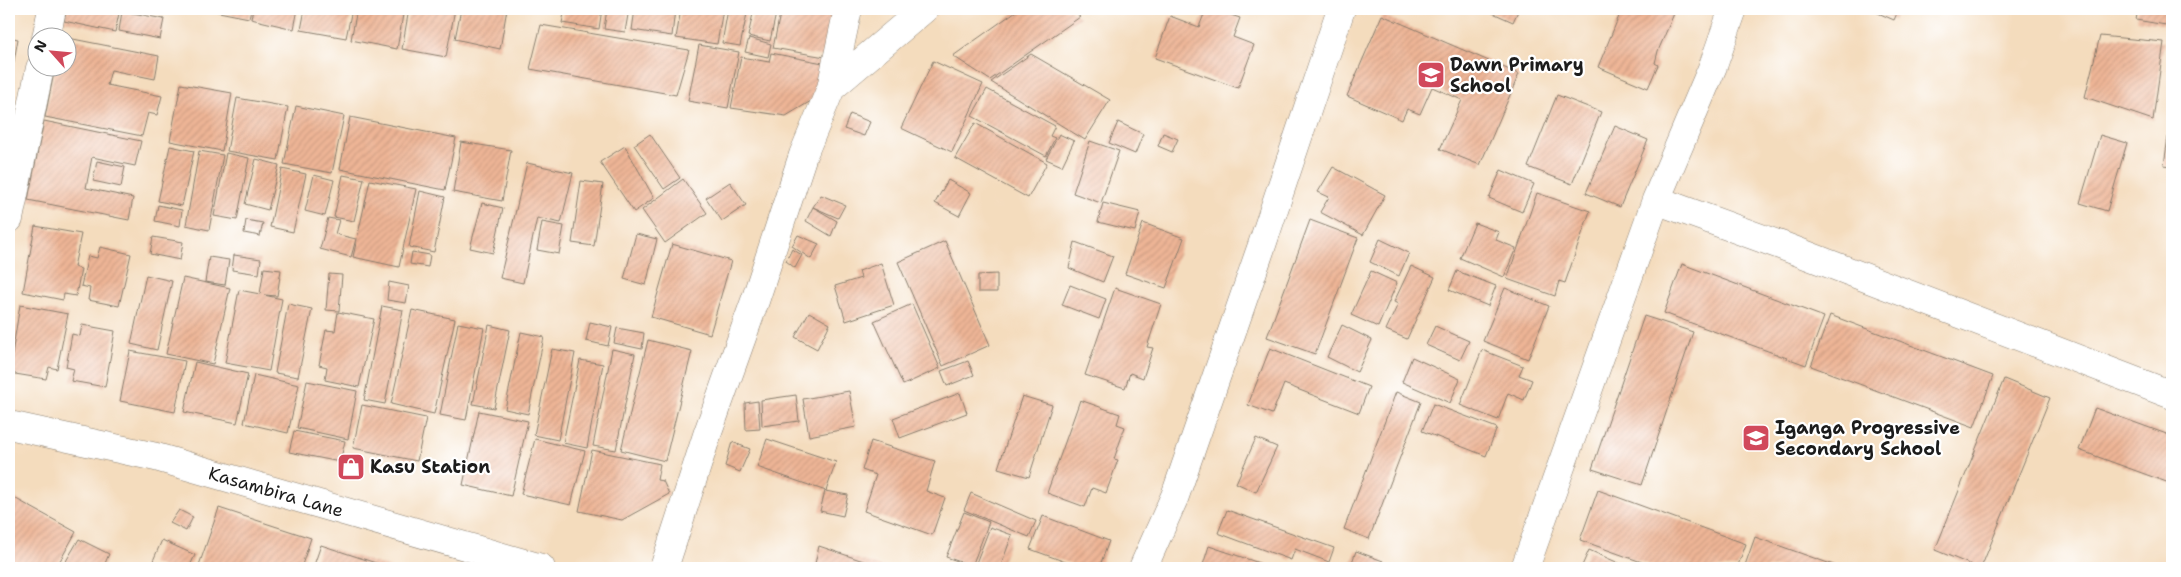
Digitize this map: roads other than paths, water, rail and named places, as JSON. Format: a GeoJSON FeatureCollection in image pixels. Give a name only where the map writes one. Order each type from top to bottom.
{"type":"FeatureCollection","features":[{"type":"Feature","properties":{"kind":"street"},"geometry":{"type":"LineString","coordinates":[[48,28],[52,9]]}},
{"type":"Feature","properties":{"kind":"street"},"geometry":{"type":"LineString","coordinates":[[664,568],[803,155],[831,88],[848,9]]}},
{"type":"Feature","properties":{"kind":"street"},"geometry":{"type":"LineString","coordinates":[[831,88],[924,9]]}},
{"type":"Feature","properties":{"kind":"street"},"geometry":{"type":"LineString","coordinates":[[1144,568],[1175,496],[1266,236],[1341,9]]}},
{"type":"Feature","properties":{"kind":"street"},"geometry":{"type":"LineString","coordinates":[[1525,568],[1656,200],[1714,66],[1733,9]]}},
{"type":"Feature","properties":{"kind":"street"},"geometry":{"type":"LineString","coordinates":[[9,219],[38,78]]}},
{"type":"Feature","properties":{"kind":"street"},"geometry":{"type":"LineString","coordinates":[[1656,200],[1783,246],[2172,395]]}},
{"type":"Feature","properties":{"kind":"street","name":"Kasambira Lane"},"geometry":{"type":"LineString","coordinates":[[9,425],[156,457],[541,568]]}},
{"type":"Feature","properties":{"kind":"place","name":"Dawn Primary School"},"geometry":{"type":"Point","coordinates":[1431,75]}},
{"type":"Feature","properties":{"kind":"place","name":"Iganga Progressive Secondary School"},"geometry":{"type":"Point","coordinates":[1756,438]}},
{"type":"Feature","properties":{"kind":"place","name":"Kasu Station"},"geometry":{"type":"Point","coordinates":[351,467]}}]}
